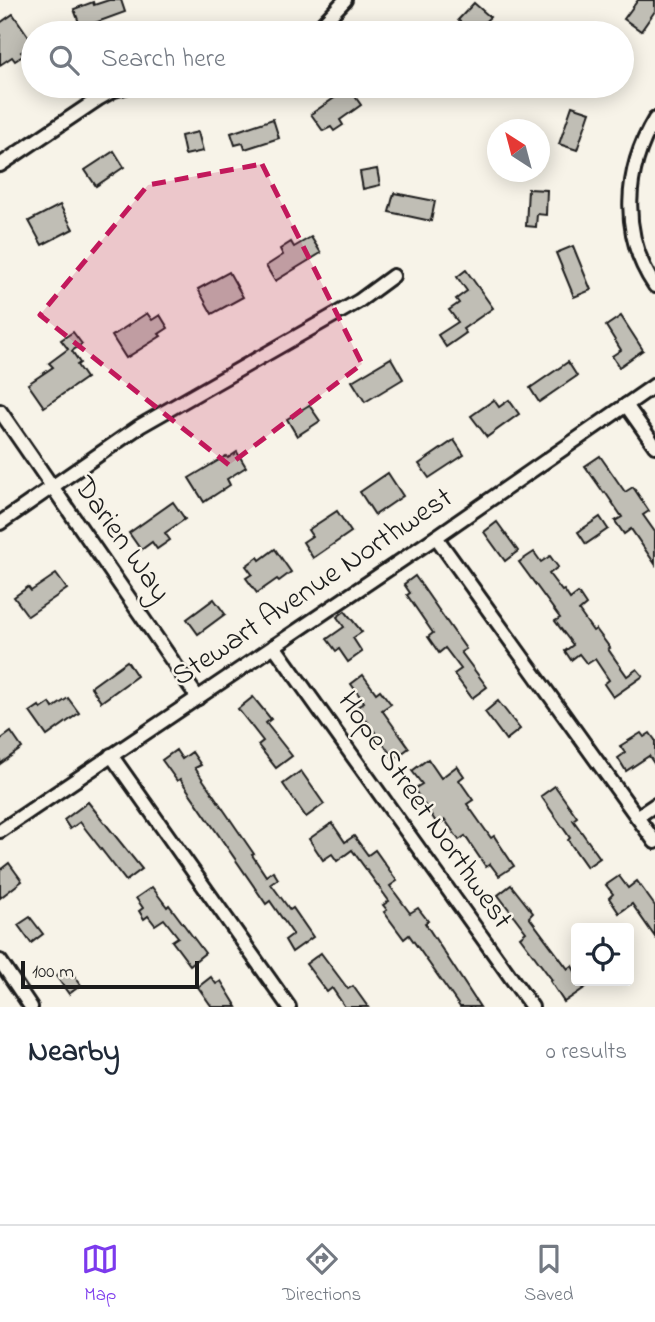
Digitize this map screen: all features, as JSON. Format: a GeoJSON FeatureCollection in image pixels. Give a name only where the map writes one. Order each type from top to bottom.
{"type":"FeatureCollection","features":[{"type":"Feature","properties":{"kind":"street"},"geometry":{"type":"LineString","coordinates":[[325,21],[345,0]]}},
{"type":"Feature","properties":{"kind":"street"},"geometry":{"type":"LineString","coordinates":[[0,165],[100,98]]}},
{"type":"Feature","properties":{"kind":"street"},"geometry":{"type":"LineString","coordinates":[[655,119],[645,137],[633,172],[630,206],[635,242],[644,268],[655,286]]}},
{"type":"Feature","properties":{"kind":"street"},"geometry":{"type":"LineString","coordinates":[[0,523],[140,426],[359,301],[393,276]]}},
{"type":"Feature","properties":{"kind":"street","name":"Stewart Avenue Northwest"},"geometry":{"type":"LineString","coordinates":[[0,831],[436,537],[655,385]]}},
{"type":"Feature","properties":{"kind":"street"},"geometry":{"type":"LineString","coordinates":[[626,405],[655,446]]}},
{"type":"Feature","properties":{"kind":"street","name":"Darien Way"},"geometry":{"type":"LineString","coordinates":[[0,411],[198,698]]}},
{"type":"Feature","properties":{"kind":"street"},"geometry":{"type":"LineString","coordinates":[[436,537],[655,842]]}},
{"type":"Feature","properties":{"kind":"street","name":"Hope Street Northwest"},"geometry":{"type":"LineString","coordinates":[[274,646],[531,1007]]}},
{"type":"Feature","properties":{"kind":"street"},"geometry":{"type":"LineString","coordinates":[[111,755],[289,1007]]}},
{"type":"Feature","properties":{"kind":"street"},"geometry":{"type":"LineString","coordinates":[[637,817],[655,805]]}},
{"type":"Feature","properties":{"kind":"street"},"geometry":{"type":"LineString","coordinates":[[0,961],[31,1007]]}},
{"type":"Feature","properties":{"kind":"highlighted area"},"geometry":{"type":"Polygon","coordinates":[[[262,164],[362,364],[229,465],[40,315],[148,185],[262,164]]]}},
{"type":"Feature","properties":{"kind":"building"},"geometry":{"type":"Polygon","coordinates":[[[109,0],[121,0],[125,12],[100,21],[78,21],[74,9],[93,2],[94,5],[109,0]]]}},
{"type":"Feature","properties":{"kind":"building"},"geometry":{"type":"Polygon","coordinates":[[[638,0],[655,0],[655,11],[641,31],[634,26],[634,21],[624,19],[638,0]]]}},
{"type":"Feature","properties":{"kind":"building"},"geometry":{"type":"Polygon","coordinates":[[[474,3],[490,17],[486,21],[458,20],[474,3]]]}},
{"type":"Feature","properties":{"kind":"building"},"geometry":{"type":"Polygon","coordinates":[[[13,14],[21,26],[21,57],[15,61],[12,57],[0,65],[0,23],[13,14]]]}},
{"type":"Feature","properties":{"kind":"building"},"geometry":{"type":"Polygon","coordinates":[[[334,98],[356,98],[361,105],[340,120],[343,125],[334,131],[331,127],[323,131],[311,114],[334,98]]]}},
{"type":"Feature","properties":{"kind":"building"},"geometry":{"type":"Polygon","coordinates":[[[572,106],[590,112],[577,150],[559,144],[572,106]]]}},
{"type":"Feature","properties":{"kind":"building"},"geometry":{"type":"Polygon","coordinates":[[[273,119],[279,138],[245,149],[243,143],[235,145],[231,133],[273,119]]]}},
{"type":"Feature","properties":{"kind":"building"},"geometry":{"type":"Polygon","coordinates":[[[198,132],[203,151],[185,155],[181,136],[198,132]]]}},
{"type":"Feature","properties":{"kind":"building"},"geometry":{"type":"Polygon","coordinates":[[[114,151],[124,167],[96,186],[85,170],[114,151]]]}},
{"type":"Feature","properties":{"kind":"building"},"geometry":{"type":"Polygon","coordinates":[[[377,169],[380,185],[363,189],[360,172],[377,169]]]}},
{"type":"Feature","properties":{"kind":"building"},"geometry":{"type":"Polygon","coordinates":[[[528,189],[547,190],[546,215],[537,214],[536,227],[526,226],[528,189]]]}},
{"type":"Feature","properties":{"kind":"building"},"geometry":{"type":"Polygon","coordinates":[[[394,193],[435,201],[431,221],[389,212],[394,193]]]}},
{"type":"Feature","properties":{"kind":"building"},"geometry":{"type":"Polygon","coordinates":[[[60,205],[73,229],[42,245],[29,221],[60,205]]]}},
{"type":"Feature","properties":{"kind":"building"},"geometry":{"type":"Polygon","coordinates":[[[311,237],[321,253],[275,281],[266,266],[283,255],[280,249],[291,242],[294,247],[311,237]]]}},
{"type":"Feature","properties":{"kind":"building"},"geometry":{"type":"Polygon","coordinates":[[[573,246],[591,290],[574,297],[556,253],[573,246]]]}},
{"type":"Feature","properties":{"kind":"building"},"geometry":{"type":"Polygon","coordinates":[[[466,270],[493,308],[463,329],[466,333],[446,347],[438,335],[458,322],[449,310],[459,303],[456,299],[467,291],[457,277],[466,270]]]}},
{"type":"Feature","properties":{"kind":"building"},"geometry":{"type":"Polygon","coordinates":[[[229,272],[243,297],[212,314],[198,289],[229,272]]]}},
{"type":"Feature","properties":{"kind":"building"},"geometry":{"type":"Polygon","coordinates":[[[147,313],[152,320],[160,315],[168,328],[159,334],[161,336],[126,358],[112,336],[147,313]]]}},
{"type":"Feature","properties":{"kind":"building"},"geometry":{"type":"Polygon","coordinates":[[[621,316],[643,350],[619,367],[612,356],[621,350],[606,326],[621,316]]]}},
{"type":"Feature","properties":{"kind":"building"},"geometry":{"type":"Polygon","coordinates":[[[73,332],[82,344],[72,351],[86,378],[44,407],[28,384],[53,367],[49,363],[68,349],[61,340],[73,332]]]}},
{"type":"Feature","properties":{"kind":"building"},"geometry":{"type":"Polygon","coordinates":[[[391,358],[403,379],[365,402],[352,381],[391,358]]]}},
{"type":"Feature","properties":{"kind":"building"},"geometry":{"type":"Polygon","coordinates":[[[568,362],[577,376],[539,402],[530,388],[568,362]]]}},
{"type":"Feature","properties":{"kind":"building"},"geometry":{"type":"Polygon","coordinates":[[[494,400],[499,407],[509,400],[519,414],[487,437],[471,416],[494,400]]]}},
{"type":"Feature","properties":{"kind":"building"},"geometry":{"type":"Polygon","coordinates":[[[309,405],[320,421],[297,436],[287,419],[309,405]]]}},
{"type":"Feature","properties":{"kind":"building"},"geometry":{"type":"Polygon","coordinates":[[[454,440],[464,455],[429,478],[419,464],[454,440]]]}},
{"type":"Feature","properties":{"kind":"building"},"geometry":{"type":"Polygon","coordinates":[[[237,452],[246,467],[227,479],[230,485],[204,502],[189,478],[237,452]]]}},
{"type":"Feature","properties":{"kind":"building"},"geometry":{"type":"Polygon","coordinates":[[[600,456],[625,492],[633,487],[649,511],[643,515],[655,532],[655,564],[631,529],[624,534],[615,521],[622,517],[585,466],[600,456]]]}},
{"type":"Feature","properties":{"kind":"building"},"geometry":{"type":"Polygon","coordinates":[[[388,473],[403,496],[375,515],[360,492],[388,473]]]}},
{"type":"Feature","properties":{"kind":"building"},"geometry":{"type":"Polygon","coordinates":[[[173,502],[185,519],[165,533],[170,540],[157,549],[152,542],[141,550],[129,533],[173,502]]]}},
{"type":"Feature","properties":{"kind":"building"},"geometry":{"type":"Polygon","coordinates":[[[337,511],[351,532],[313,558],[303,542],[312,536],[308,530],[337,511]]]}},
{"type":"Feature","properties":{"kind":"building"},"geometry":{"type":"Polygon","coordinates":[[[600,517],[608,529],[586,544],[578,532],[600,517]]]}},
{"type":"Feature","properties":{"kind":"building"},"geometry":{"type":"Polygon","coordinates":[[[497,522],[518,551],[505,561],[484,532],[497,522]]]}},
{"type":"Feature","properties":{"kind":"building"},"geometry":{"type":"Polygon","coordinates":[[[275,549],[291,572],[257,593],[246,578],[252,574],[246,566],[275,549]]]}},
{"type":"Feature","properties":{"kind":"building"},"geometry":{"type":"Polygon","coordinates":[[[534,552],[541,562],[550,556],[558,567],[549,574],[570,599],[578,593],[586,605],[579,611],[593,631],[596,629],[627,676],[637,669],[643,676],[613,697],[604,684],[609,680],[595,659],[587,664],[579,654],[571,660],[565,651],[573,645],[555,621],[560,618],[519,562],[534,552]]]}},
{"type":"Feature","properties":{"kind":"building"},"geometry":{"type":"Polygon","coordinates":[[[56,574],[67,589],[28,616],[14,597],[28,587],[31,591],[56,574]]]}},
{"type":"Feature","properties":{"kind":"building"},"geometry":{"type":"Polygon","coordinates":[[[415,576],[466,649],[461,652],[487,687],[472,698],[454,674],[461,669],[445,648],[439,653],[428,637],[433,633],[407,595],[410,593],[404,584],[415,576]]]}},
{"type":"Feature","properties":{"kind":"building"},"geometry":{"type":"Polygon","coordinates":[[[214,599],[225,614],[198,634],[187,619],[214,599]]]}},
{"type":"Feature","properties":{"kind":"building"},"geometry":{"type":"Polygon","coordinates":[[[345,611],[362,632],[353,638],[362,652],[348,662],[339,649],[336,651],[327,639],[344,627],[337,617],[345,611]]]}},
{"type":"Feature","properties":{"kind":"building"},"geometry":{"type":"Polygon","coordinates":[[[127,661],[137,676],[101,702],[91,687],[127,661]]]}},
{"type":"Feature","properties":{"kind":"building"},"geometry":{"type":"Polygon","coordinates":[[[363,675],[376,693],[380,690],[391,704],[382,710],[409,748],[394,759],[356,708],[364,702],[351,684],[363,675]]]}},
{"type":"Feature","properties":{"kind":"building"},"geometry":{"type":"Polygon","coordinates":[[[253,697],[271,719],[266,723],[292,756],[276,768],[258,745],[263,741],[238,709],[253,697]]]}},
{"type":"Feature","properties":{"kind":"building"},"geometry":{"type":"Polygon","coordinates":[[[68,698],[79,713],[47,736],[30,712],[50,703],[53,708],[68,698]]]}},
{"type":"Feature","properties":{"kind":"building"},"geometry":{"type":"Polygon","coordinates":[[[498,701],[520,729],[506,740],[485,712],[498,701]]]}},
{"type":"Feature","properties":{"kind":"building"},"geometry":{"type":"Polygon","coordinates":[[[11,732],[22,748],[0,764],[0,740],[11,732]]]}},
{"type":"Feature","properties":{"kind":"building"},"geometry":{"type":"Polygon","coordinates":[[[641,733],[644,737],[650,733],[655,740],[655,765],[649,756],[626,771],[618,758],[625,753],[620,746],[641,733]]]}},
{"type":"Feature","properties":{"kind":"building"},"geometry":{"type":"Polygon","coordinates":[[[176,750],[182,759],[192,752],[201,765],[195,768],[266,876],[273,871],[278,879],[271,884],[290,910],[293,908],[313,937],[292,952],[285,940],[293,934],[270,901],[266,904],[180,779],[177,781],[162,760],[176,750]]]}},
{"type":"Feature","properties":{"kind":"building"},"geometry":{"type":"Polygon","coordinates":[[[428,759],[441,778],[457,766],[464,776],[459,780],[473,800],[467,804],[491,838],[494,836],[514,866],[499,876],[490,864],[486,867],[465,836],[459,840],[445,820],[438,825],[414,789],[422,784],[412,771],[428,759]]]}},
{"type":"Feature","properties":{"kind":"building"},"geometry":{"type":"Polygon","coordinates":[[[301,771],[324,804],[306,817],[283,784],[301,771]]]}},
{"type":"Feature","properties":{"kind":"building"},"geometry":{"type":"Polygon","coordinates":[[[555,786],[577,817],[573,820],[600,858],[587,867],[541,796],[555,786]]]}},
{"type":"Feature","properties":{"kind":"building"},"geometry":{"type":"Polygon","coordinates":[[[88,802],[142,869],[126,881],[80,822],[70,829],[64,820],[88,802]]]}},
{"type":"Feature","properties":{"kind":"building"},"geometry":{"type":"Polygon","coordinates":[[[332,823],[345,842],[354,836],[368,855],[375,850],[397,881],[390,886],[410,913],[418,908],[428,921],[425,923],[480,1007],[460,1007],[409,935],[404,939],[384,912],[387,910],[383,905],[389,901],[352,850],[337,861],[332,854],[323,860],[309,839],[332,823]]]}},
{"type":"Feature","properties":{"kind":"building"},"geometry":{"type":"Polygon","coordinates":[[[9,863],[22,881],[0,898],[0,870],[9,863]]]}},
{"type":"Feature","properties":{"kind":"building"},"geometry":{"type":"Polygon","coordinates":[[[619,876],[628,888],[637,881],[655,906],[655,937],[632,904],[619,913],[609,898],[613,894],[606,885],[619,876]]]}},
{"type":"Feature","properties":{"kind":"building"},"geometry":{"type":"Polygon","coordinates":[[[511,885],[533,913],[529,917],[568,969],[571,967],[571,986],[586,987],[564,1002],[550,981],[552,980],[520,937],[526,932],[498,895],[511,885]]]}},
{"type":"Feature","properties":{"kind":"building"},"geometry":{"type":"Polygon","coordinates":[[[152,887],[205,953],[190,965],[172,941],[178,937],[164,919],[155,925],[148,916],[144,919],[139,911],[143,908],[136,898],[152,887]]]}},
{"type":"Feature","properties":{"kind":"building"},"geometry":{"type":"Polygon","coordinates":[[[30,917],[43,934],[31,943],[18,925],[30,917]]]}},
{"type":"Feature","properties":{"kind":"building"},"geometry":{"type":"Polygon","coordinates":[[[321,953],[348,989],[353,986],[368,1007],[345,1007],[332,988],[327,992],[306,964],[321,953]]]}},
{"type":"Feature","properties":{"kind":"building"},"geometry":{"type":"Polygon","coordinates":[[[68,967],[81,985],[69,994],[56,976],[68,967]]]}},
{"type":"Feature","properties":{"kind":"building"},"geometry":{"type":"Polygon","coordinates":[[[211,977],[216,984],[221,981],[237,1007],[212,1007],[198,987],[211,977]]]}}]}
